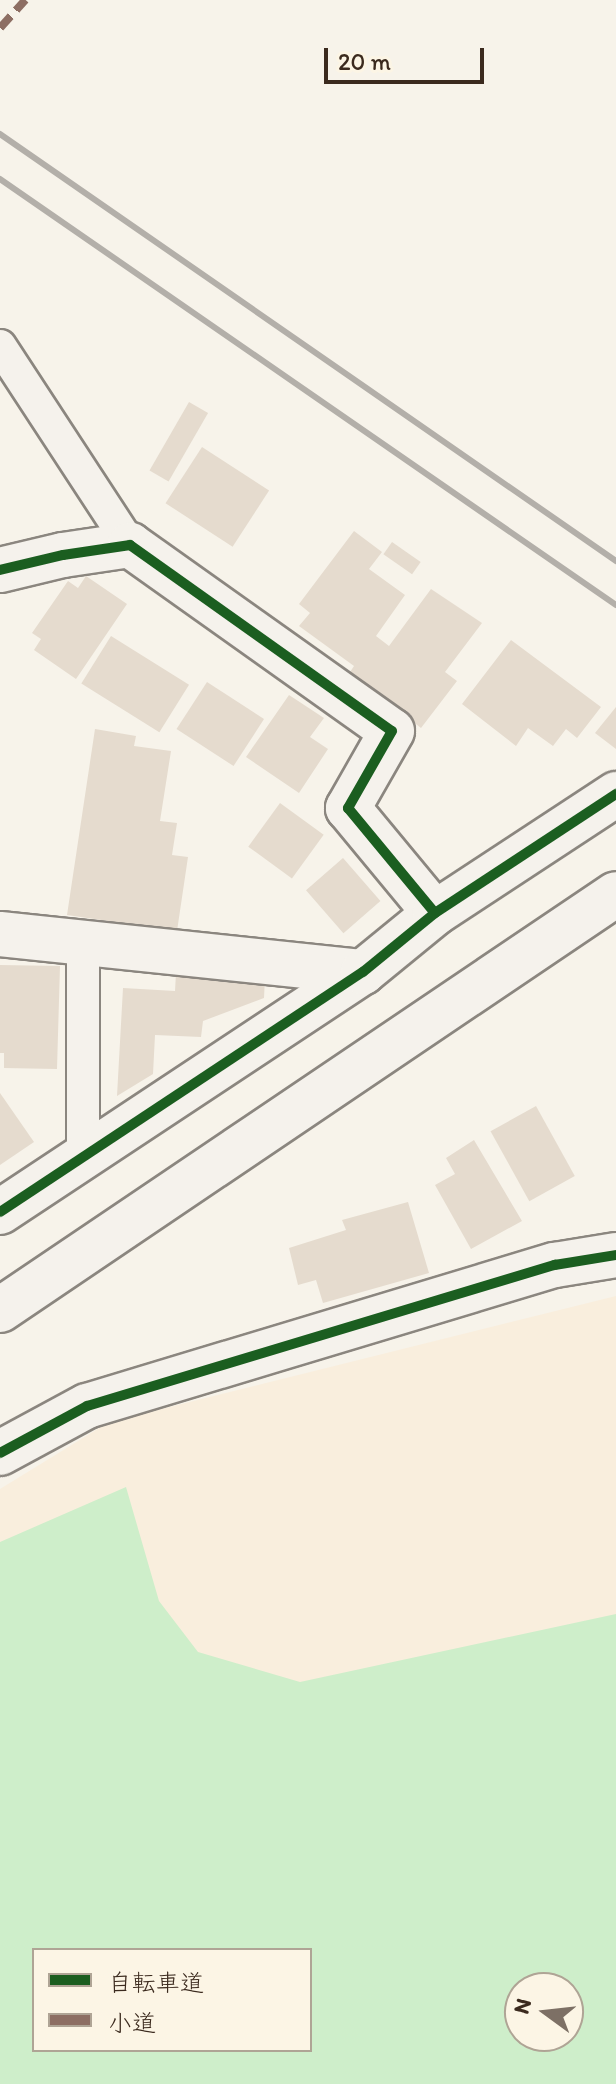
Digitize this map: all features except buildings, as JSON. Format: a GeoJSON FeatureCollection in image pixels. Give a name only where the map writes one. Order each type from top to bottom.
{"type":"FeatureCollection","features":[{"type":"Feature","properties":{"kind":"street"},"geometry":{"type":"LineString","coordinates":[[0,570],[63,555],[130,545],[392,731],[348,808],[435,913]]}},
{"type":"Feature","properties":{"kind":"street"},"geometry":{"type":"LineString","coordinates":[[0,1212],[363,972],[435,913],[616,794]]}},
{"type":"Feature","properties":{"kind":"street"},"geometry":{"type":"LineString","coordinates":[[0,1310],[616,894]]}},
{"type":"Feature","properties":{"kind":"street"},"geometry":{"type":"LineString","coordinates":[[0,934],[363,972]]}},
{"type":"Feature","properties":{"kind":"street"},"geometry":{"type":"LineString","coordinates":[[0,1453],[87,1406],[555,1265],[616,1255]]}},
{"type":"Feature","properties":{"kind":"lane"},"geometry":{"type":"LineString","coordinates":[[0,346],[130,545]]}},
{"type":"Feature","properties":{"kind":"lane"},"geometry":{"type":"LineString","coordinates":[[83,943],[83,1157]]}},
{"type":"Feature","properties":{"kind":"shaded area"},"geometry":{"type":"Polygon","coordinates":[[[616,1296],[616,2084],[0,2084],[0,1489],[109,1422],[616,1296]]]}},
{"type":"Feature","properties":{"kind":"green space"},"geometry":{"type":"Polygon","coordinates":[[[126,1487],[159,1601],[198,1652],[300,1682],[616,1614],[616,2084],[0,2084],[0,1542],[126,1487]]]}},
{"type":"Feature","properties":{"kind":"railway"},"geometry":{"type":"LineString","coordinates":[[0,134],[616,561]]}},
{"type":"Feature","properties":{"kind":"railway"},"geometry":{"type":"LineString","coordinates":[[0,179],[616,605]]}},
{"type":"Feature","properties":{"kind":"marked path"},"geometry":{"type":"LineString","coordinates":[[0,28],[25,0]]}},
{"type":"Feature","properties":{"kind":"cycle path"},"geometry":{"type":"LineString","coordinates":[[0,570],[63,555],[130,545],[392,731],[348,808],[435,913]]}},
{"type":"Feature","properties":{"kind":"cycle path"},"geometry":{"type":"LineString","coordinates":[[0,1212],[363,972],[435,913],[616,794]]}},
{"type":"Feature","properties":{"kind":"cycle path"},"geometry":{"type":"LineString","coordinates":[[0,1453],[87,1406],[555,1265],[616,1255]]}}]}
